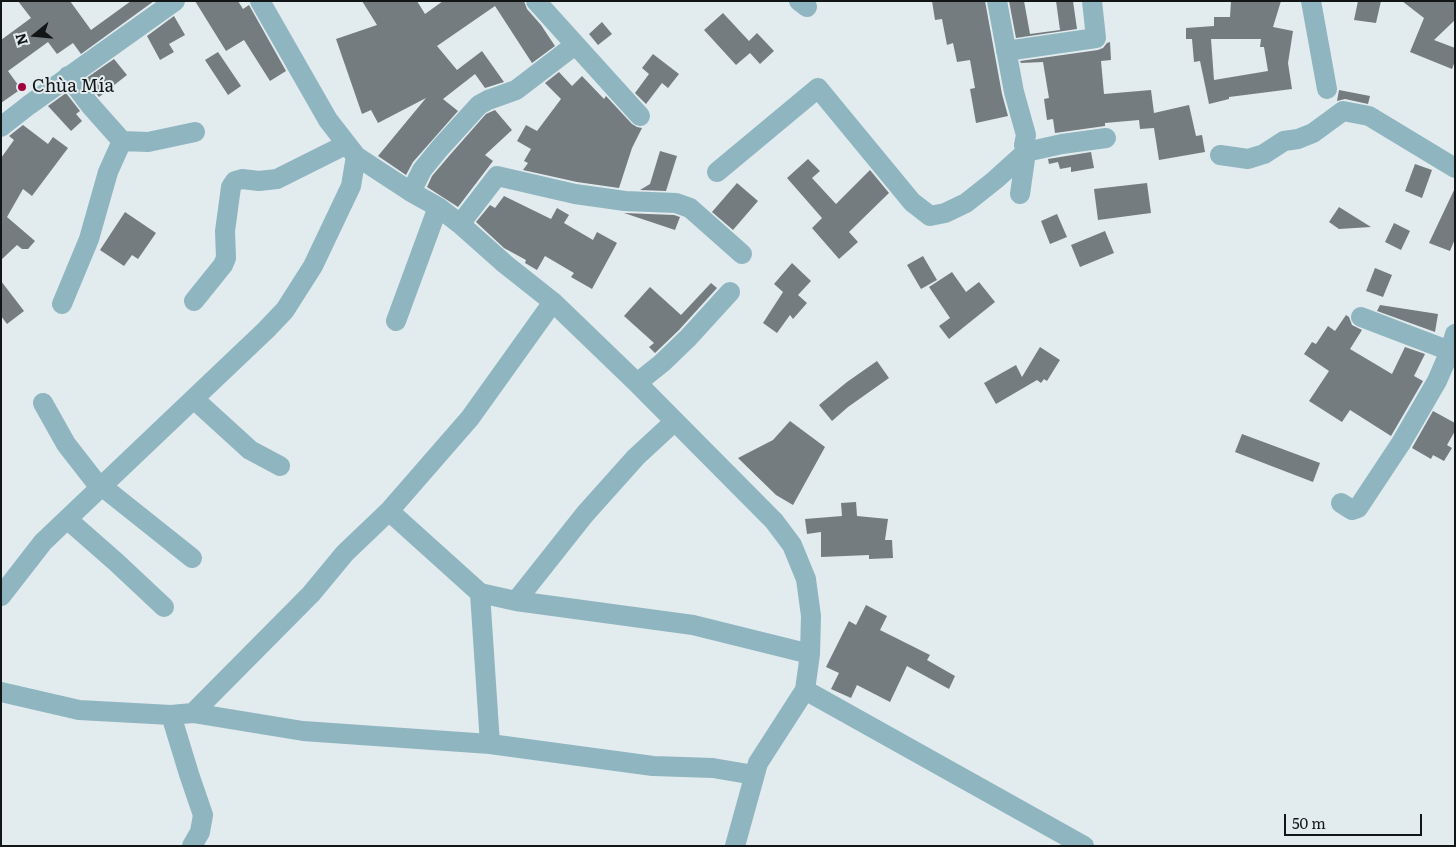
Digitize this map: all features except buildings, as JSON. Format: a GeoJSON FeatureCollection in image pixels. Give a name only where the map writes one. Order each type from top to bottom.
{"type":"FeatureCollection","features":[{"type":"Feature","properties":{"kind":"street"},"geometry":{"type":"LineString","coordinates":[[1,127],[68,76],[176,1]]}},
{"type":"Feature","properties":{"kind":"street"},"geometry":{"type":"LineString","coordinates":[[260,1],[328,120],[352,150],[410,192],[438,207],[553,302],[637,383],[774,521],[792,545],[806,579],[811,616],[810,654],[805,690],[758,764],[735,846]]}},
{"type":"Feature","properties":{"kind":"street"},"geometry":{"type":"LineString","coordinates":[[536,1],[640,116]]}},
{"type":"Feature","properties":{"kind":"street"},"geometry":{"type":"LineString","coordinates":[[998,1],[1014,92],[1026,136],[1024,145],[1026,152],[1020,194]]}},
{"type":"Feature","properties":{"kind":"street"},"geometry":{"type":"LineString","coordinates":[[1006,51],[1096,38],[1092,1]]}},
{"type":"Feature","properties":{"kind":"street"},"geometry":{"type":"LineString","coordinates":[[1311,1],[1327,89]]}},
{"type":"Feature","properties":{"kind":"street"},"geometry":{"type":"LineString","coordinates":[[410,192],[422,170],[479,105],[516,90],[575,46]]}},
{"type":"Feature","properties":{"kind":"street"},"geometry":{"type":"LineString","coordinates":[[68,76],[90,105],[122,141],[148,142],[195,132]]}},
{"type":"Feature","properties":{"kind":"street"},"geometry":{"type":"LineString","coordinates":[[717,172],[818,88],[912,202],[930,216],[945,213],[966,203],[1026,152],[1062,144],[1106,138]]}},
{"type":"Feature","properties":{"kind":"street"},"geometry":{"type":"LineString","coordinates":[[1220,155],[1248,159],[1264,154],[1284,141],[1313,134],[1344,111],[1369,116],[1455,168]]}},
{"type":"Feature","properties":{"kind":"street"},"geometry":{"type":"LineString","coordinates":[[62,304],[90,239],[108,172],[122,141]]}},
{"type":"Feature","properties":{"kind":"street"},"geometry":{"type":"LineString","coordinates":[[194,301],[223,265],[226,258],[224,231],[232,187],[235,181],[242,179],[259,181],[277,179],[352,150]]}},
{"type":"Feature","properties":{"kind":"street"},"geometry":{"type":"LineString","coordinates":[[1,596],[43,542],[285,310],[313,266],[351,186],[352,150]]}},
{"type":"Feature","properties":{"kind":"street"},"geometry":{"type":"LineString","coordinates":[[460,224],[496,176],[583,195],[625,201],[676,203],[690,208],[742,254]]}},
{"type":"Feature","properties":{"kind":"street"},"geometry":{"type":"LineString","coordinates":[[396,320],[438,207]]}},
{"type":"Feature","properties":{"kind":"street"},"geometry":{"type":"LineString","coordinates":[[637,383],[662,363],[688,338],[730,292]]}},
{"type":"Feature","properties":{"kind":"street"},"geometry":{"type":"LineString","coordinates":[[193,713],[311,594],[345,553],[388,511],[470,418],[553,302]]}},
{"type":"Feature","properties":{"kind":"street"},"geometry":{"type":"LineString","coordinates":[[1341,503],[1352,510],[1358,508],[1402,443],[1438,381],[1453,342],[1361,317]]}},
{"type":"Feature","properties":{"kind":"street"},"geometry":{"type":"LineString","coordinates":[[194,399],[250,450],[280,466]]}},
{"type":"Feature","properties":{"kind":"street"},"geometry":{"type":"LineString","coordinates":[[43,403],[66,444],[94,480],[192,558]]}},
{"type":"Feature","properties":{"kind":"street"},"geometry":{"type":"LineString","coordinates":[[516,601],[597,500],[636,457],[675,421]]}},
{"type":"Feature","properties":{"kind":"street"},"geometry":{"type":"LineString","coordinates":[[388,511],[480,592],[516,601],[693,624],[810,654]]}},
{"type":"Feature","properties":{"kind":"street"},"geometry":{"type":"LineString","coordinates":[[67,519],[164,607]]}},
{"type":"Feature","properties":{"kind":"street"},"geometry":{"type":"LineString","coordinates":[[480,592],[490,744]]}},
{"type":"Feature","properties":{"kind":"street"},"geometry":{"type":"LineString","coordinates":[[805,690],[1084,846]]}},
{"type":"Feature","properties":{"kind":"street"},"geometry":{"type":"LineString","coordinates":[[1,692],[79,710],[171,715],[193,713],[303,732],[490,744],[653,766],[714,768],[754,775]]}},
{"type":"Feature","properties":{"kind":"street"},"geometry":{"type":"LineString","coordinates":[[171,715],[188,774],[203,815],[200,832],[192,846]]}},
{"type":"Feature","properties":{"kind":"place","name":"Chùa Mía"},"geometry":{"type":"Point","coordinates":[22,87]}}]}
